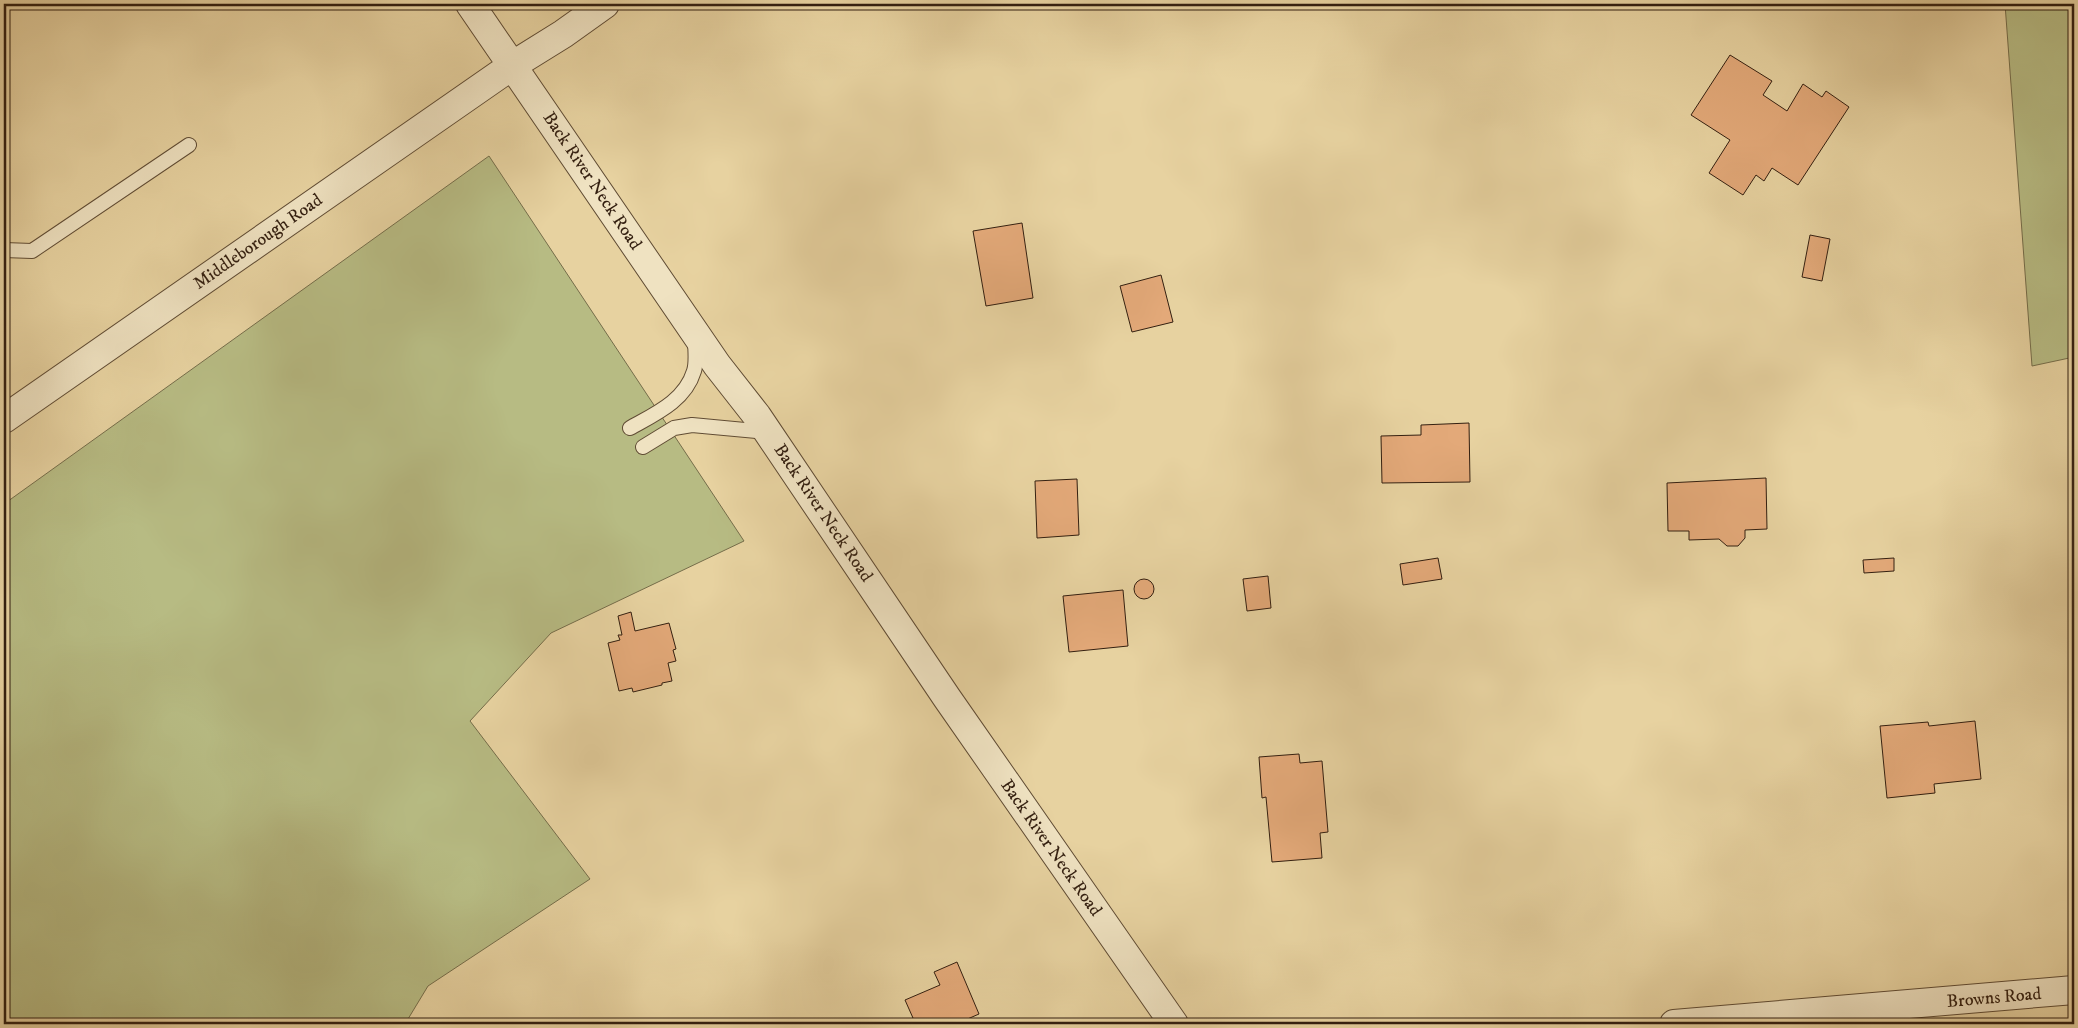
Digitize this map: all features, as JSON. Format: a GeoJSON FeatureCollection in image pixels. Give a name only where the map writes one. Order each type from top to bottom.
{"type":"FeatureCollection","features":[{"type":"Feature","properties":{"kind":"street","name":"Back River Neck Road"},"geometry":{"type":"LineString","coordinates":[[470,4],[696,334],[767,432],[947,698],[1174,1024]]}},
{"type":"Feature","properties":{"kind":"street","name":"Middleborough Road"},"geometry":{"type":"LineString","coordinates":[[4,419],[513,65],[563,34],[605,4]]}},
{"type":"Feature","properties":{"kind":"street","name":"Browns Road"},"geometry":{"type":"LineString","coordinates":[[1674,1024],[2074,990]]}},
{"type":"Feature","properties":{"kind":"lane"},"geometry":{"type":"LineString","coordinates":[[4,250],[32,251],[189,144]]}},
{"type":"Feature","properties":{"kind":"lane"},"geometry":{"type":"LineString","coordinates":[[630,428],[668,406],[684,390],[694,370],[696,334]]}},
{"type":"Feature","properties":{"kind":"lane"},"geometry":{"type":"LineString","coordinates":[[643,447],[674,428],[692,424],[767,432]]}},
{"type":"Feature","properties":{"kind":"green space"},"geometry":{"type":"Polygon","coordinates":[[[2005,4],[2074,4],[2074,357],[2032,366],[2005,4]]]}},
{"type":"Feature","properties":{"kind":"green space"},"geometry":{"type":"Polygon","coordinates":[[[489,156],[744,541],[551,633],[470,721],[590,879],[428,986],[405,1024],[4,1024],[4,504],[489,156]]]}},
{"type":"Feature","properties":{"kind":"building"},"geometry":{"type":"Polygon","coordinates":[[[1730,55],[1772,81],[1763,95],[1787,111],[1803,84],[1822,97],[1826,91],[1849,107],[1798,185],[1772,168],[1764,181],[1756,175],[1743,195],[1709,173],[1730,140],[1691,115],[1730,55]]]}},
{"type":"Feature","properties":{"kind":"building"},"geometry":{"type":"Polygon","coordinates":[[[1022,223],[1033,298],[986,306],[973,231],[1022,223]]]}},
{"type":"Feature","properties":{"kind":"building"},"geometry":{"type":"Polygon","coordinates":[[[1810,235],[1830,239],[1822,281],[1802,277],[1810,235]]]}},
{"type":"Feature","properties":{"kind":"building"},"geometry":{"type":"Polygon","coordinates":[[[1161,275],[1173,322],[1132,332],[1120,286],[1161,275]]]}},
{"type":"Feature","properties":{"kind":"building"},"geometry":{"type":"Polygon","coordinates":[[[1469,423],[1470,482],[1382,483],[1381,436],[1421,435],[1421,425],[1469,423]]]}},
{"type":"Feature","properties":{"kind":"building"},"geometry":{"type":"Polygon","coordinates":[[[1766,478],[1767,529],[1745,530],[1745,538],[1738,546],[1727,546],[1719,539],[1689,540],[1689,531],[1668,531],[1667,483],[1766,478]]]}},
{"type":"Feature","properties":{"kind":"building"},"geometry":{"type":"Polygon","coordinates":[[[1077,479],[1079,535],[1037,538],[1035,481],[1077,479]]]}},
{"type":"Feature","properties":{"kind":"building"},"geometry":{"type":"Polygon","coordinates":[[[1438,558],[1442,579],[1403,585],[1400,564],[1438,558]]]}},
{"type":"Feature","properties":{"kind":"building"},"geometry":{"type":"Polygon","coordinates":[[[1894,558],[1894,571],[1864,573],[1863,560],[1894,558]]]}},
{"type":"Feature","properties":{"kind":"building"},"geometry":{"type":"Polygon","coordinates":[[[1268,576],[1271,608],[1247,611],[1243,579],[1268,576]]]}},
{"type":"Feature","properties":{"kind":"building"},"geometry":{"type":"Polygon","coordinates":[[[1144,579],[1151,582],[1154,589],[1151,596],[1144,599],[1137,596],[1134,589],[1137,582],[1144,579]]]}},
{"type":"Feature","properties":{"kind":"building"},"geometry":{"type":"Polygon","coordinates":[[[1123,590],[1128,646],[1069,652],[1063,596],[1123,590]]]}},
{"type":"Feature","properties":{"kind":"building"},"geometry":{"type":"Polygon","coordinates":[[[631,612],[635,631],[669,623],[676,649],[673,650],[676,661],[668,663],[672,681],[633,692],[632,688],[619,691],[608,643],[620,640],[618,635],[622,635],[618,616],[631,612]]]}},
{"type":"Feature","properties":{"kind":"building"},"geometry":{"type":"Polygon","coordinates":[[[1975,721],[1981,779],[1934,784],[1935,793],[1887,798],[1880,726],[1928,722],[1929,726],[1975,721]]]}},
{"type":"Feature","properties":{"kind":"building"},"geometry":{"type":"Polygon","coordinates":[[[1299,754],[1300,763],[1322,761],[1328,832],[1320,833],[1322,858],[1272,862],[1266,797],[1262,798],[1259,757],[1299,754]]]}},
{"type":"Feature","properties":{"kind":"building"},"geometry":{"type":"Polygon","coordinates":[[[957,962],[979,1014],[956,1024],[910,1024],[909,1020],[913,1018],[905,1000],[940,985],[934,972],[957,962]]]}}]}
